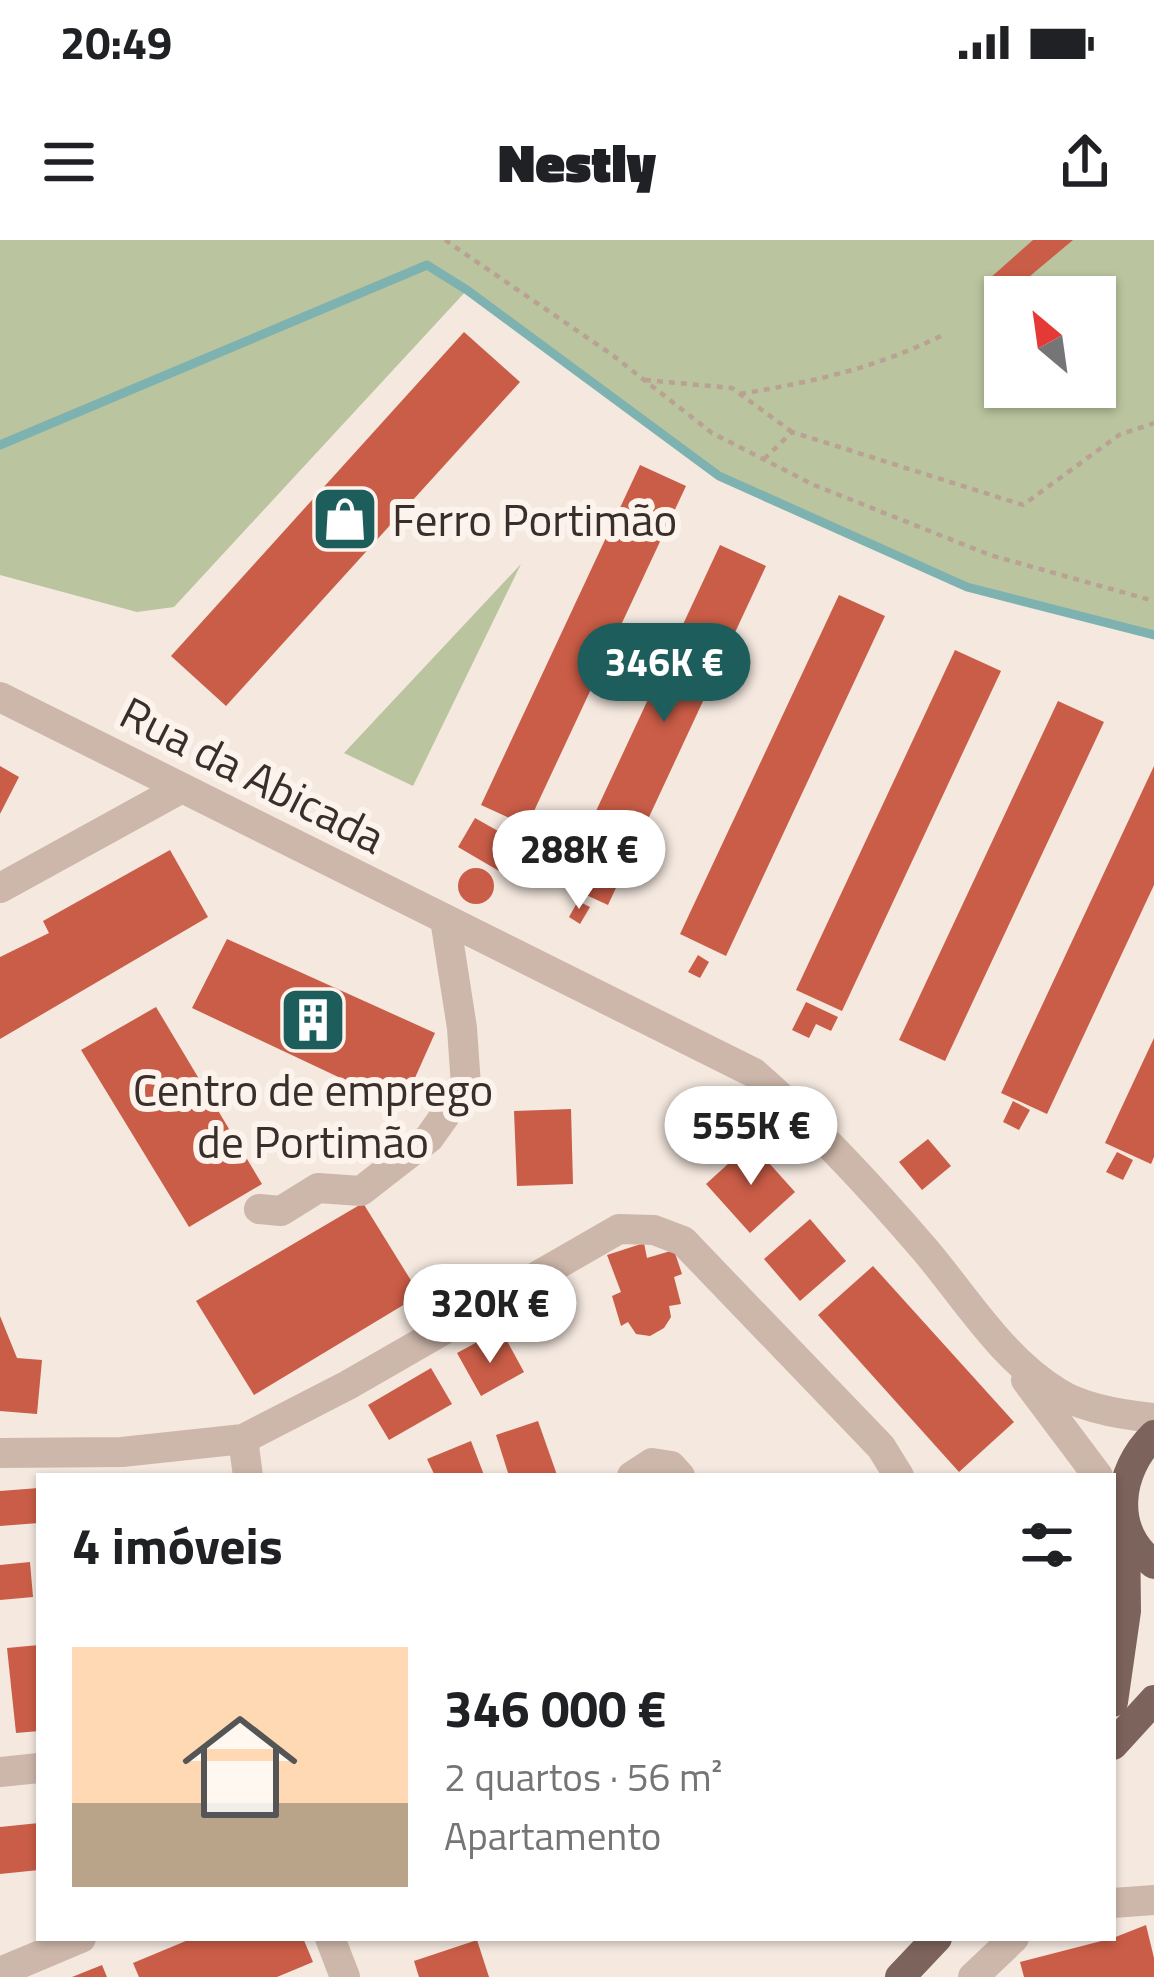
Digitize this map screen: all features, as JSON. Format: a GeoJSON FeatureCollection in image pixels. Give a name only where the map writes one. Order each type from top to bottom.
{"type":"FeatureCollection","features":[{"type":"Feature","properties":{"kind":"main road"},"geometry":{"type":"LineString","coordinates":[[1116,1681],[1126,1611],[1120,1506],[1126,1476],[1138,1451],[1154,1436]]}},
{"type":"Feature","properties":{"kind":"main road"},"geometry":{"type":"LineString","coordinates":[[1120,1506],[1142,1556],[1154,1564]]}},
{"type":"Feature","properties":{"kind":"main road"},"geometry":{"type":"LineString","coordinates":[[1116,1742],[1154,1700]]}},
{"type":"Feature","properties":{"kind":"main road"},"geometry":{"type":"LineString","coordinates":[[900,1977],[934,1941]]}},
{"type":"Feature","properties":{"kind":"street","name":"Rua da Abicada"},"geometry":{"type":"LineString","coordinates":[[0,697],[754,1073],[811,1123],[926,1252],[997,1341],[1059,1394],[1124,1415],[1154,1418]]}},
{"type":"Feature","properties":{"kind":"street"},"geometry":{"type":"LineString","coordinates":[[0,888],[180,789]]}},
{"type":"Feature","properties":{"kind":"street"},"geometry":{"type":"LineString","coordinates":[[259,1209],[281,1211],[318,1188],[361,1191],[428,1138],[466,1086],[446,920]]}},
{"type":"Feature","properties":{"kind":"street"},"geometry":{"type":"LineString","coordinates":[[0,1453],[122,1452],[243,1438],[348,1385],[619,1228],[654,1230],[683,1241],[881,1447],[897,1473]]}},
{"type":"Feature","properties":{"kind":"street"},"geometry":{"type":"LineString","coordinates":[[997,1341],[1096,1473]]}},
{"type":"Feature","properties":{"kind":"street"},"geometry":{"type":"LineString","coordinates":[[243,1438],[248,1473]]}},
{"type":"Feature","properties":{"kind":"street"},"geometry":{"type":"LineString","coordinates":[[637,1473],[652,1463],[671,1466],[677,1473]]}},
{"type":"Feature","properties":{"kind":"street"},"geometry":{"type":"LineString","coordinates":[[0,1772],[36,1768]]}},
{"type":"Feature","properties":{"kind":"street"},"geometry":{"type":"LineString","coordinates":[[1116,1903],[1154,1900]]}},
{"type":"Feature","properties":{"kind":"street"},"geometry":{"type":"LineString","coordinates":[[0,1972],[74,1941]]}},
{"type":"Feature","properties":{"kind":"street"},"geometry":{"type":"LineString","coordinates":[[330,1941],[346,1977]]}},
{"type":"Feature","properties":{"kind":"street"},"geometry":{"type":"LineString","coordinates":[[973,1977],[1004,1956]]}},
{"type":"Feature","properties":{"kind":"path"},"geometry":{"type":"LineString","coordinates":[[445,240],[712,433],[814,484],[990,555],[1154,601]]}},
{"type":"Feature","properties":{"kind":"path"},"geometry":{"type":"LineString","coordinates":[[740,394],[887,362],[943,335]]}},
{"type":"Feature","properties":{"kind":"path"},"geometry":{"type":"LineString","coordinates":[[643,380],[732,388],[792,432],[1023,505],[1118,435],[1154,423]]}},
{"type":"Feature","properties":{"kind":"path"},"geometry":{"type":"LineString","coordinates":[[764,459],[792,432]]}},
{"type":"Feature","properties":{"kind":"green space"},"geometry":{"type":"Polygon","coordinates":[[[0,240],[1154,240],[1154,635],[967,587],[719,476],[467,290],[174,607],[137,612],[0,575],[0,240]]]}},
{"type":"Feature","properties":{"kind":"green space"},"geometry":{"type":"Polygon","coordinates":[[[521,564],[413,786],[344,753],[521,564]]]}},
{"type":"Feature","properties":{"kind":"building"},"geometry":{"type":"Polygon","coordinates":[[[1033,240],[1073,240],[1030,276],[992,276],[1033,240]]]}},
{"type":"Feature","properties":{"kind":"building","name":"Ferro Portimão"},"geometry":{"type":"Polygon","coordinates":[[[464,332],[520,382],[226,706],[171,656],[464,332]]]}},
{"type":"Feature","properties":{"kind":"building"},"geometry":{"type":"Polygon","coordinates":[[[640,465],[686,486],[527,826],[481,805],[640,465]]]}},
{"type":"Feature","properties":{"kind":"building"},"geometry":{"type":"Polygon","coordinates":[[[720,545],[766,566],[608,905],[562,884],[720,545]]]}},
{"type":"Feature","properties":{"kind":"building"},"geometry":{"type":"Polygon","coordinates":[[[839,595],[885,616],[726,956],[680,934],[839,595]]]}},
{"type":"Feature","properties":{"kind":"building"},"geometry":{"type":"Polygon","coordinates":[[[955,650],[1001,671],[842,1011],[796,990],[955,650]]]}},
{"type":"Feature","properties":{"kind":"building"},"geometry":{"type":"Polygon","coordinates":[[[1058,701],[1104,722],[945,1061],[899,1040],[1058,701]]]}},
{"type":"Feature","properties":{"kind":"building"},"geometry":{"type":"Polygon","coordinates":[[[0,766],[19,777],[0,814],[0,766]]]}},
{"type":"Feature","properties":{"kind":"building"},"geometry":{"type":"Polygon","coordinates":[[[1154,766],[1154,885],[1047,1114],[1001,1093],[1154,766]]]}},
{"type":"Feature","properties":{"kind":"building"},"geometry":{"type":"Polygon","coordinates":[[[475,818],[516,841],[499,871],[458,847],[475,818]]]}},
{"type":"Feature","properties":{"kind":"building"},"geometry":{"type":"Polygon","coordinates":[[[170,850],[208,917],[0,1039],[0,957],[49,933],[43,921],[170,850]]]}},
{"type":"Feature","properties":{"kind":"building"},"geometry":{"type":"Polygon","coordinates":[[[476,868],[489,873],[494,886],[489,899],[476,904],[463,899],[458,886],[463,873],[476,868]]]}},
{"type":"Feature","properties":{"kind":"building"},"geometry":{"type":"Polygon","coordinates":[[[578,901],[590,907],[580,924],[569,917],[578,901]]]}},
{"type":"Feature","properties":{"kind":"building","name":"Centro de emprego de Portimão"},"geometry":{"type":"Polygon","coordinates":[[[227,939],[435,1033],[402,1107],[192,1008],[227,939]]]}},
{"type":"Feature","properties":{"kind":"building"},"geometry":{"type":"Polygon","coordinates":[[[698,955],[709,962],[700,978],[688,972],[698,955]]]}},
{"type":"Feature","properties":{"kind":"building"},"geometry":{"type":"Polygon","coordinates":[[[806,1002],[838,1017],[831,1031],[816,1024],[809,1038],[792,1030],[806,1002]]]}},
{"type":"Feature","properties":{"kind":"building","name":"Centro de emprego de Portimão"},"geometry":{"type":"Polygon","coordinates":[[[156,1007],[262,1184],[189,1227],[81,1050],[156,1007]]]}},
{"type":"Feature","properties":{"kind":"building"},"geometry":{"type":"Polygon","coordinates":[[[1154,1038],[1154,1157],[1151,1164],[1105,1143],[1154,1038]]]}},
{"type":"Feature","properties":{"kind":"building"},"geometry":{"type":"Polygon","coordinates":[[[1013,1101],[1030,1110],[1019,1130],[1003,1122],[1013,1101]]]}},
{"type":"Feature","properties":{"kind":"building"},"geometry":{"type":"Polygon","coordinates":[[[571,1109],[573,1184],[517,1186],[514,1111],[571,1109]]]}},
{"type":"Feature","properties":{"kind":"building"},"geometry":{"type":"Polygon","coordinates":[[[928,1139],[951,1166],[922,1190],[899,1162],[928,1139]]]}},
{"type":"Feature","properties":{"kind":"building"},"geometry":{"type":"Polygon","coordinates":[[[751,1143],[795,1192],[750,1233],[706,1184],[751,1143]]]}},
{"type":"Feature","properties":{"kind":"building"},"geometry":{"type":"Polygon","coordinates":[[[1117,1152],[1133,1160],[1123,1180],[1106,1172],[1117,1152]]]}},
{"type":"Feature","properties":{"kind":"building"},"geometry":{"type":"Polygon","coordinates":[[[363,1203],[420,1295],[254,1395],[196,1301],[363,1203]]]}},
{"type":"Feature","properties":{"kind":"building"},"geometry":{"type":"Polygon","coordinates":[[[810,1219],[846,1261],[800,1301],[764,1259],[810,1219]]]}},
{"type":"Feature","properties":{"kind":"building"},"geometry":{"type":"Polygon","coordinates":[[[644,1243],[647,1258],[674,1250],[682,1274],[674,1277],[681,1304],[669,1306],[671,1317],[650,1336],[636,1334],[628,1322],[621,1326],[612,1296],[621,1292],[607,1255],[644,1243]]]}},
{"type":"Feature","properties":{"kind":"building"},"geometry":{"type":"Polygon","coordinates":[[[873,1266],[1014,1422],[959,1472],[818,1315],[873,1266]]]}},
{"type":"Feature","properties":{"kind":"building"},"geometry":{"type":"Polygon","coordinates":[[[0,1316],[17,1358],[42,1360],[37,1414],[0,1411],[0,1316]]]}},
{"type":"Feature","properties":{"kind":"building"},"geometry":{"type":"Polygon","coordinates":[[[481,1340],[488,1352],[507,1341],[524,1372],[481,1396],[457,1353],[481,1340]]]}},
{"type":"Feature","properties":{"kind":"building"},"geometry":{"type":"Polygon","coordinates":[[[431,1368],[452,1404],[389,1440],[368,1405],[431,1368]]]}},
{"type":"Feature","properties":{"kind":"building"},"geometry":{"type":"Polygon","coordinates":[[[538,1421],[556,1473],[508,1473],[496,1435],[538,1421]]]}},
{"type":"Feature","properties":{"kind":"building"},"geometry":{"type":"Polygon","coordinates":[[[471,1441],[483,1473],[434,1473],[427,1459],[471,1441]]]}},
{"type":"Feature","properties":{"kind":"building"},"geometry":{"type":"Polygon","coordinates":[[[36,1488],[36,1523],[0,1526],[0,1491],[36,1488]]]}},
{"type":"Feature","properties":{"kind":"building"},"geometry":{"type":"Polygon","coordinates":[[[30,1562],[33,1597],[0,1600],[0,1565],[30,1562]]]}},
{"type":"Feature","properties":{"kind":"building"},"geometry":{"type":"Polygon","coordinates":[[[36,1645],[36,1731],[16,1733],[7,1648],[36,1645]]]}},
{"type":"Feature","properties":{"kind":"building"},"geometry":{"type":"Polygon","coordinates":[[[36,1823],[36,1870],[0,1874],[0,1827],[36,1823]]]}},
{"type":"Feature","properties":{"kind":"building"},"geometry":{"type":"Polygon","coordinates":[[[1146,1925],[1154,1977],[1024,1977],[1020,1962],[1116,1941],[1116,1937],[1146,1925]]]}},
{"type":"Feature","properties":{"kind":"building"},"geometry":{"type":"Polygon","coordinates":[[[186,1941],[304,1941],[313,1962],[277,1977],[139,1977],[133,1963],[186,1941]]]}},
{"type":"Feature","properties":{"kind":"building"},"geometry":{"type":"Polygon","coordinates":[[[477,1941],[489,1977],[419,1977],[414,1961],[477,1941]]]}},
{"type":"Feature","properties":{"kind":"building"},"geometry":{"type":"Polygon","coordinates":[[[102,1965],[107,1977],[72,1977],[102,1965]]]}},
{"type":"Feature","properties":{"kind":"waterway"},"geometry":{"type":"LineString","coordinates":[[0,445],[427,265],[719,476],[967,587],[1154,635]]}},
{"type":"Feature","properties":{"kind":"place","name":"Ferro Portimão"},"geometry":{"type":"Point","coordinates":[345,519]}},
{"type":"Feature","properties":{"kind":"place","name":"Centro de emprego de Portimão"},"geometry":{"type":"Point","coordinates":[313,1020]}}]}
